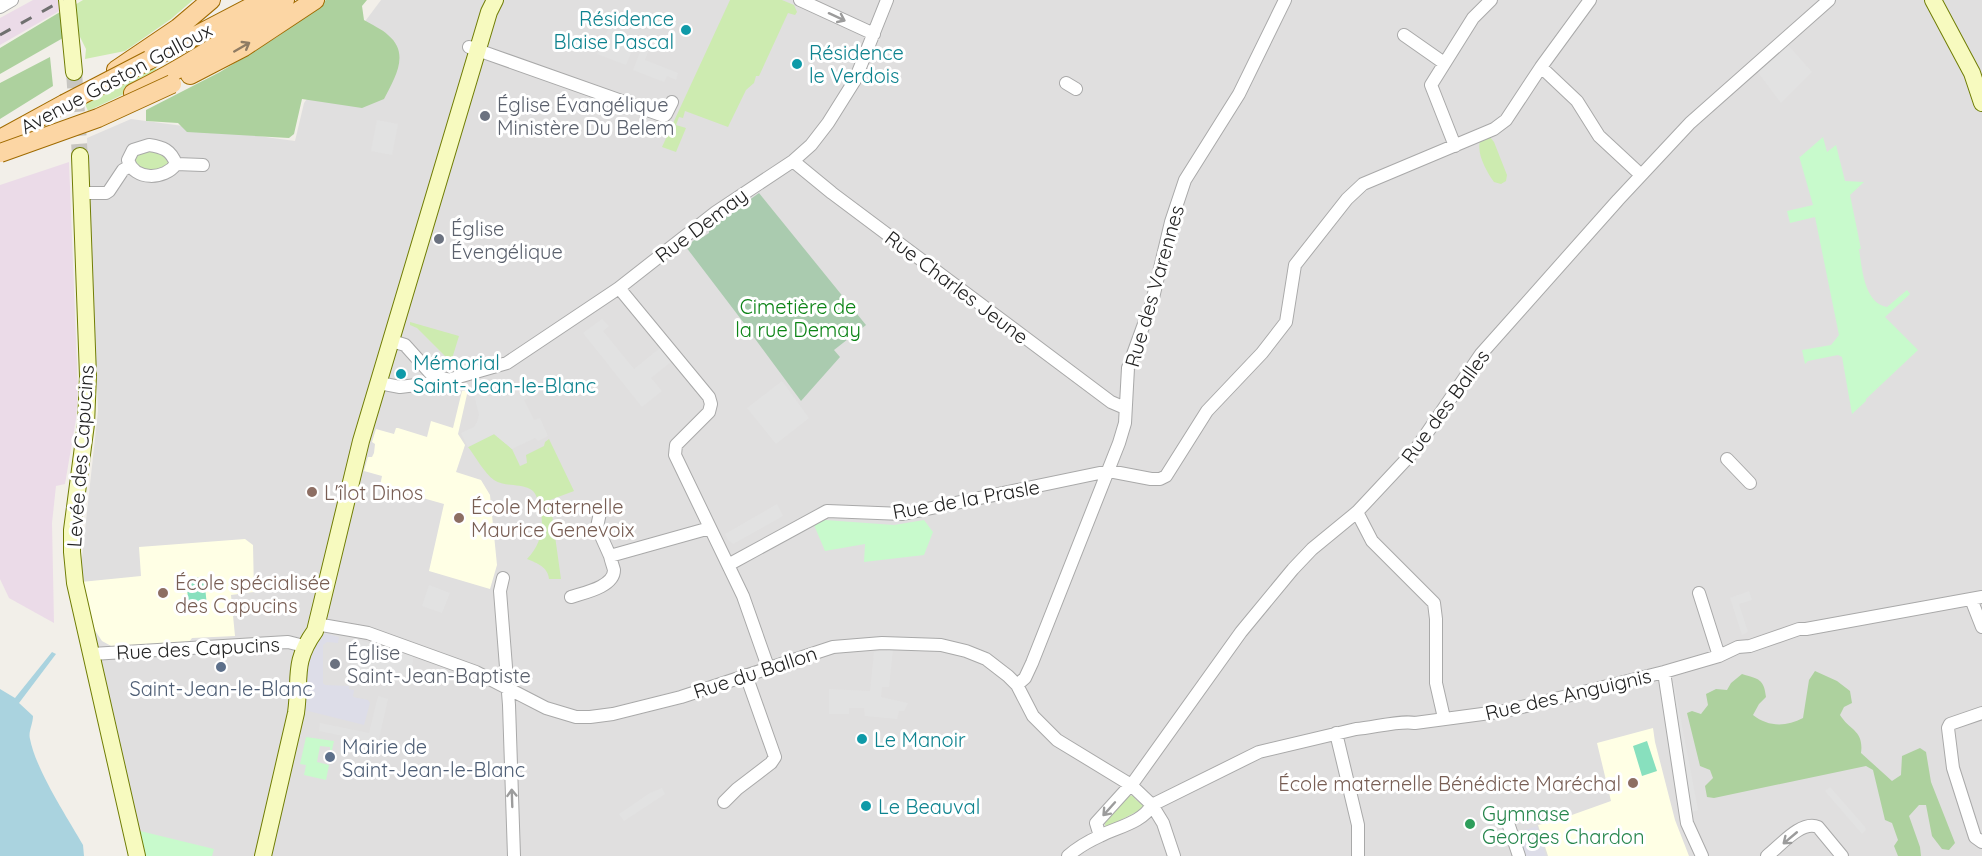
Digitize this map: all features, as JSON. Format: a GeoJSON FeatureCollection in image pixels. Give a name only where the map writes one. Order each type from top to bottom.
{"type":"FeatureCollection","features":[{"type":"Feature","properties":{"kind":"main road"},"geometry":{"type":"LineString","coordinates":[[64,104],[178,28],[211,0]]}},
{"type":"Feature","properties":{"kind":"main road","name":"Avenue Gaston Galloux"},"geometry":{"type":"LineString","coordinates":[[0,139],[264,0]]}},
{"type":"Feature","properties":{"kind":"main road","name":"Avenue Gaston Galloux"},"geometry":{"type":"LineString","coordinates":[[0,153],[168,81],[285,0]]}},
{"type":"Feature","properties":{"kind":"main road"},"geometry":{"type":"LineString","coordinates":[[168,81],[244,47],[315,0]]}},
{"type":"Feature","properties":{"kind":"street"},"geometry":{"type":"LineString","coordinates":[[0,7],[12,0]]}},
{"type":"Feature","properties":{"kind":"street"},"geometry":{"type":"LineString","coordinates":[[67,0],[74,72]]}},
{"type":"Feature","properties":{"kind":"street"},"geometry":{"type":"LineString","coordinates":[[800,0],[874,34]]}},
{"type":"Feature","properties":{"kind":"street","name":"Rue Demay"},"geometry":{"type":"LineString","coordinates":[[379,383],[396,387],[419,386],[507,363],[619,288],[716,212],[793,161],[811,145],[836,112],[855,80],[887,0]]}},
{"type":"Feature","properties":{"kind":"street","name":"Rue des Varennes"},"geometry":{"type":"LineString","coordinates":[[1017,685],[1025,678],[1032,663],[1119,443],[1125,423],[1128,368],[1152,302],[1171,222],[1185,180],[1239,94],[1285,0]]}},
{"type":"Feature","properties":{"kind":"street"},"geometry":{"type":"LineString","coordinates":[[1455,146],[1431,85],[1473,18],[1491,0]]}},
{"type":"Feature","properties":{"kind":"street"},"geometry":{"type":"LineString","coordinates":[[1108,471],[1151,479],[1166,476],[1207,411],[1262,353],[1286,322],[1295,265],[1347,199],[1363,184],[1494,129],[1506,120],[1590,0]]}},
{"type":"Feature","properties":{"kind":"street","name":"Rue des Balles"},"geometry":{"type":"LineString","coordinates":[[1100,836],[1096,823],[1131,785],[1241,632],[1312,549],[1357,512],[1416,449],[1481,354],[1690,123],[1829,0]]}},
{"type":"Feature","properties":{"kind":"street"},"geometry":{"type":"LineString","coordinates":[[1933,0],[1972,73],[1982,103]]}},
{"type":"Feature","properties":{"kind":"street"},"geometry":{"type":"LineString","coordinates":[[263,856],[296,713],[299,696],[297,673],[304,646],[315,630],[361,441],[392,341],[474,48],[492,4]]}},
{"type":"Feature","properties":{"kind":"street"},"geometry":{"type":"LineString","coordinates":[[1404,35],[1444,63]]}},
{"type":"Feature","properties":{"kind":"street"},"geometry":{"type":"LineString","coordinates":[[474,48],[664,116],[672,102]]}},
{"type":"Feature","properties":{"kind":"street"},"geometry":{"type":"LineString","coordinates":[[1541,67],[1577,101],[1599,136],[1641,175]]}},
{"type":"Feature","properties":{"kind":"street"},"geometry":{"type":"LineString","coordinates":[[149,145],[168,150],[176,164],[165,174],[156,176],[138,173],[130,166],[128,160],[133,150],[149,145]]}},
{"type":"Feature","properties":{"kind":"street","name":"Levée des Capucins"},"geometry":{"type":"LineString","coordinates":[[80,156],[87,409],[73,520],[72,552],[75,583],[93,654],[137,856]]}},
{"type":"Feature","properties":{"kind":"street","name":"Rue Charles Jeune"},"geometry":{"type":"LineString","coordinates":[[793,161],[832,193],[1093,389],[1111,402],[1125,408]]}},
{"type":"Feature","properties":{"kind":"street"},"geometry":{"type":"LineString","coordinates":[[176,164],[203,165]]}},
{"type":"Feature","properties":{"kind":"street"},"geometry":{"type":"LineString","coordinates":[[81,193],[106,193],[123,170],[130,166]]}},
{"type":"Feature","properties":{"kind":"street"},"geometry":{"type":"LineString","coordinates":[[619,288],[709,397],[711,404],[709,412],[676,445],[675,450],[743,596],[768,667]]}},
{"type":"Feature","properties":{"kind":"street"},"geometry":{"type":"LineString","coordinates":[[392,341],[405,345],[429,373],[447,380]]}},
{"type":"Feature","properties":{"kind":"street"},"geometry":{"type":"LineString","coordinates":[[419,386],[425,382],[429,373]]}},
{"type":"Feature","properties":{"kind":"street"},"geometry":{"type":"LineString","coordinates":[[1727,459],[1750,483]]}},
{"type":"Feature","properties":{"kind":"street","name":"Rue de la Prasle"},"geometry":{"type":"LineString","coordinates":[[728,565],[827,511],[903,514],[1108,471]]}},
{"type":"Feature","properties":{"kind":"street"},"geometry":{"type":"LineString","coordinates":[[571,597],[607,584],[612,578],[614,570],[610,556],[597,527],[601,508]]}},
{"type":"Feature","properties":{"kind":"street"},"geometry":{"type":"LineString","coordinates":[[1357,512],[1372,541],[1434,603],[1436,682],[1444,718]]}},
{"type":"Feature","properties":{"kind":"street"},"geometry":{"type":"LineString","coordinates":[[610,556],[710,528]]}},
{"type":"Feature","properties":{"kind":"street"},"geometry":{"type":"LineString","coordinates":[[503,578],[500,591],[508,687],[514,856]]}},
{"type":"Feature","properties":{"kind":"street"},"geometry":{"type":"LineString","coordinates":[[1699,593],[1719,656]]}},
{"type":"Feature","properties":{"kind":"street"},"geometry":{"type":"LineString","coordinates":[[1977,598],[1982,627]]}},
{"type":"Feature","properties":{"kind":"street","name":"Rue des Anguignis"},"geometry":{"type":"LineString","coordinates":[[1068,856],[1100,836],[1136,820],[1148,812],[1152,805],[1259,752],[1336,733],[1505,711],[1664,672],[1799,629],[1806,630],[1977,598]]}},
{"type":"Feature","properties":{"kind":"street","name":"Rue du Ballon"},"geometry":{"type":"LineString","coordinates":[[316,624],[368,633],[476,672],[553,711],[576,717],[622,712],[681,697],[833,647],[882,643],[941,645],[966,651],[986,659],[1008,676],[1017,685],[1033,716],[1057,740],[1131,785],[1152,805],[1163,823],[1174,856]]}},
{"type":"Feature","properties":{"kind":"street","name":"Rue des Capucins"},"geometry":{"type":"LineString","coordinates":[[93,654],[288,642],[304,646]]}},
{"type":"Feature","properties":{"kind":"street"},"geometry":{"type":"LineString","coordinates":[[1664,672],[1687,823],[1702,856]]}},
{"type":"Feature","properties":{"kind":"street"},"geometry":{"type":"LineString","coordinates":[[724,802],[771,763],[775,757],[746,675]]}},
{"type":"Feature","properties":{"kind":"street"},"geometry":{"type":"LineString","coordinates":[[1982,712],[1950,724],[1948,728],[1953,768],[1975,837],[1982,842]]}},
{"type":"Feature","properties":{"kind":"street"},"geometry":{"type":"LineString","coordinates":[[1336,733],[1358,825],[1358,856]]}},
{"type":"Feature","properties":{"kind":"street"},"geometry":{"type":"LineString","coordinates":[[1506,817],[1519,856]]}},
{"type":"Feature","properties":{"kind":"street"},"geometry":{"type":"LineString","coordinates":[[1767,856],[1802,828],[1812,825],[1818,827],[1842,856]]}},
{"type":"Feature","properties":{"kind":"shaded area"},"geometry":{"type":"Polygon","coordinates":[[[33,0],[59,0],[61,10],[0,45],[0,18],[33,0]]]}},
{"type":"Feature","properties":{"kind":"shaded area"},"geometry":{"type":"Polygon","coordinates":[[[381,0],[1982,0],[1982,856],[142,856],[112,723],[81,567],[98,411],[87,138],[131,119],[295,141],[304,103],[381,0]]]}},
{"type":"Feature","properties":{"kind":"shaded area"},"geometry":{"type":"Polygon","coordinates":[[[610,25],[616,28],[621,39],[635,44],[626,65],[597,54],[610,25]]]}},
{"type":"Feature","properties":{"kind":"shaded area"},"geometry":{"type":"Polygon","coordinates":[[[1787,44],[1812,72],[1781,103],[1757,71],[1787,44]]]}},
{"type":"Feature","properties":{"kind":"shaded area"},"geometry":{"type":"Polygon","coordinates":[[[642,47],[649,50],[645,60],[678,73],[676,80],[667,76],[664,82],[633,70],[642,47]]]}},
{"type":"Feature","properties":{"kind":"shaded area"},"geometry":{"type":"Polygon","coordinates":[[[377,120],[398,124],[392,155],[371,151],[377,120]]]}},
{"type":"Feature","properties":{"kind":"shaded area"},"geometry":{"type":"Polygon","coordinates":[[[69,162],[78,388],[76,419],[65,484],[56,486],[52,523],[54,623],[9,598],[0,579],[0,185],[69,162]]]}},
{"type":"Feature","properties":{"kind":"shaded area"},"geometry":{"type":"Polygon","coordinates":[[[602,319],[609,326],[603,331],[634,369],[660,348],[671,362],[651,378],[662,391],[642,407],[583,333],[602,319]]]}},
{"type":"Feature","properties":{"kind":"shaded area"},"geometry":{"type":"Polygon","coordinates":[[[782,381],[809,418],[776,444],[747,408],[782,381]]]}},
{"type":"Feature","properties":{"kind":"shaded area"},"geometry":{"type":"Polygon","coordinates":[[[521,383],[528,398],[524,400],[534,420],[540,418],[548,436],[538,441],[535,438],[512,449],[494,434],[468,447],[461,433],[474,427],[479,415],[473,390],[485,387],[489,395],[521,383]]]}},
{"type":"Feature","properties":{"kind":"shaded area"},"geometry":{"type":"Polygon","coordinates":[[[468,390],[458,434],[465,445],[456,472],[481,480],[490,495],[497,565],[490,589],[429,571],[444,504],[380,486],[382,476],[364,471],[368,457],[372,457],[374,453],[375,444],[372,442],[376,429],[394,434],[398,428],[427,437],[431,421],[453,428],[462,391],[468,390]]]}},
{"type":"Feature","properties":{"kind":"shaded area"},"geometry":{"type":"Polygon","coordinates":[[[777,504],[783,516],[733,544],[728,540],[725,534],[777,504]]]}},
{"type":"Feature","properties":{"kind":"shaded area","name":"École spécialisée des Capucins"},"geometry":{"type":"Polygon","coordinates":[[[245,539],[253,545],[254,592],[231,595],[235,636],[192,638],[186,646],[113,647],[102,641],[90,623],[81,582],[141,576],[139,547],[245,539]]]}},
{"type":"Feature","properties":{"kind":"shaded area"},"geometry":{"type":"Polygon","coordinates":[[[429,585],[450,593],[442,613],[422,606],[429,585]]]}},
{"type":"Feature","properties":{"kind":"shaded area"},"geometry":{"type":"Polygon","coordinates":[[[1749,591],[1752,600],[1739,604],[1748,632],[1742,635],[1730,598],[1749,591]]]}},
{"type":"Feature","properties":{"kind":"shaded area"},"geometry":{"type":"Polygon","coordinates":[[[322,633],[339,637],[338,643],[327,642],[323,645],[323,683],[349,686],[349,689],[354,690],[353,697],[368,700],[370,703],[364,725],[304,710],[304,667],[322,633]]]}},
{"type":"Feature","properties":{"kind":"shaded area"},"geometry":{"type":"Polygon","coordinates":[[[356,639],[414,656],[410,676],[379,670],[370,671],[365,678],[349,675],[356,639]]]}},
{"type":"Feature","properties":{"kind":"shaded area"},"geometry":{"type":"Polygon","coordinates":[[[893,649],[889,687],[882,687],[881,697],[908,703],[904,711],[899,711],[897,719],[865,716],[864,708],[849,708],[849,714],[829,714],[829,689],[870,691],[874,652],[893,649]]]}},
{"type":"Feature","properties":{"kind":"shaded area"},"geometry":{"type":"Polygon","coordinates":[[[1674,683],[1698,810],[1691,812],[1668,684],[1674,683]]]}},
{"type":"Feature","properties":{"kind":"shaded area"},"geometry":{"type":"Polygon","coordinates":[[[378,696],[388,699],[378,743],[319,731],[320,723],[369,733],[378,696]]]}},
{"type":"Feature","properties":{"kind":"shaded area"},"geometry":{"type":"Polygon","coordinates":[[[1653,728],[1675,820],[1689,856],[1548,856],[1538,825],[1611,801],[1597,743],[1653,728]]]}},
{"type":"Feature","properties":{"kind":"shaded area"},"geometry":{"type":"Polygon","coordinates":[[[1830,787],[1865,827],[1866,830],[1862,834],[1825,791],[1830,787]]]}},
{"type":"Feature","properties":{"kind":"shaded area"},"geometry":{"type":"Polygon","coordinates":[[[662,788],[665,794],[624,821],[619,814],[650,793],[662,788]]]}},
{"type":"Feature","properties":{"kind":"shaded area"},"geometry":{"type":"Polygon","coordinates":[[[1537,826],[1546,856],[1516,856],[1509,835],[1537,826]]]}},
{"type":"Feature","properties":{"kind":"green space"},"geometry":{"type":"Polygon","coordinates":[[[83,0],[193,0],[171,19],[125,51],[85,59],[86,49],[77,31],[73,6],[83,0]]]}},
{"type":"Feature","properties":{"kind":"green space"},"geometry":{"type":"Polygon","coordinates":[[[326,0],[367,0],[362,6],[364,20],[383,31],[395,42],[399,58],[398,67],[384,99],[362,108],[302,99],[294,134],[289,138],[187,132],[178,123],[146,121],[146,110],[220,72],[277,37],[326,0]]]}},
{"type":"Feature","properties":{"kind":"green space"},"geometry":{"type":"Polygon","coordinates":[[[730,0],[782,0],[794,5],[797,12],[795,15],[788,13],[759,76],[756,76],[754,83],[746,90],[728,127],[685,111],[683,118],[679,117],[676,125],[686,128],[676,152],[662,147],[730,0]]]}},
{"type":"Feature","properties":{"kind":"green space"},"geometry":{"type":"Polygon","coordinates":[[[60,12],[63,38],[0,74],[0,48],[60,12]]]}},
{"type":"Feature","properties":{"kind":"green space"},"geometry":{"type":"Polygon","coordinates":[[[50,57],[53,86],[0,119],[0,83],[50,57]]]}},
{"type":"Feature","properties":{"kind":"green space"},"geometry":{"type":"Polygon","coordinates":[[[151,63],[162,76],[88,111],[83,99],[151,63]]]}},
{"type":"Feature","properties":{"kind":"green space"},"geometry":{"type":"Polygon","coordinates":[[[1490,137],[1507,175],[1506,181],[1501,184],[1494,182],[1480,155],[1481,139],[1490,137]]]}},
{"type":"Feature","properties":{"kind":"green space"},"geometry":{"type":"Polygon","coordinates":[[[1823,137],[1827,152],[1836,145],[1845,181],[1864,182],[1850,195],[1861,249],[1859,249],[1865,284],[1873,299],[1887,307],[1907,290],[1910,294],[1885,317],[1918,350],[1852,414],[1842,357],[1838,355],[1808,361],[1805,364],[1802,350],[1831,345],[1839,335],[1815,217],[1790,223],[1787,211],[1813,205],[1799,156],[1823,137]]]}},
{"type":"Feature","properties":{"kind":"green space"},"geometry":{"type":"Polygon","coordinates":[[[142,149],[162,150],[171,164],[152,172],[134,167],[133,160],[142,149]]]}},
{"type":"Feature","properties":{"kind":"green space","name":"Cimetière de la rue Demay"},"geometry":{"type":"Polygon","coordinates":[[[759,193],[866,325],[834,350],[840,357],[801,401],[686,247],[699,236],[703,237],[709,233],[709,229],[759,193]]]}},
{"type":"Feature","properties":{"kind":"green space"},"geometry":{"type":"Polygon","coordinates":[[[410,322],[459,336],[451,362],[417,328],[410,325],[410,322]]]}},
{"type":"Feature","properties":{"kind":"green space"},"geometry":{"type":"Polygon","coordinates":[[[494,434],[512,449],[520,466],[527,463],[526,455],[544,446],[549,439],[574,491],[550,500],[561,579],[549,579],[544,568],[527,559],[536,547],[542,526],[541,511],[535,493],[526,487],[502,484],[494,480],[483,469],[468,447],[494,434]]]}},
{"type":"Feature","properties":{"kind":"green space"},"geometry":{"type":"Polygon","coordinates":[[[825,520],[894,525],[924,520],[933,532],[924,555],[864,562],[865,544],[825,551],[814,525],[825,520]]]}},
{"type":"Feature","properties":{"kind":"green space"},"geometry":{"type":"Polygon","coordinates":[[[204,577],[207,606],[189,608],[186,579],[204,577]]]}},
{"type":"Feature","properties":{"kind":"green space"},"geometry":{"type":"Polygon","coordinates":[[[1815,671],[1837,681],[1850,691],[1852,703],[1844,707],[1840,715],[1858,735],[1861,753],[1892,781],[1901,775],[1902,756],[1920,748],[1926,752],[1931,782],[1955,843],[1949,850],[1942,849],[1932,836],[1926,805],[1919,805],[1909,816],[1921,856],[1898,856],[1894,846],[1898,840],[1892,823],[1885,820],[1873,770],[1866,766],[1714,798],[1707,797],[1705,786],[1713,778],[1710,770],[1700,766],[1687,713],[1692,711],[1701,714],[1708,705],[1706,694],[1716,689],[1727,690],[1731,683],[1742,674],[1760,681],[1764,687],[1766,697],[1753,715],[1771,724],[1797,721],[1803,718],[1809,680],[1815,671]]]}},
{"type":"Feature","properties":{"kind":"green space"},"geometry":{"type":"Polygon","coordinates":[[[306,737],[334,741],[332,750],[330,747],[320,746],[317,762],[329,765],[326,780],[304,775],[306,765],[300,764],[306,737]]]}},
{"type":"Feature","properties":{"kind":"green space"},"geometry":{"type":"Polygon","coordinates":[[[1647,741],[1657,771],[1642,776],[1633,746],[1647,741]]]}},
{"type":"Feature","properties":{"kind":"green space"},"geometry":{"type":"Polygon","coordinates":[[[1135,795],[1135,799],[1143,805],[1144,811],[1138,814],[1136,812],[1105,828],[1105,823],[1129,796],[1135,795]]]}},
{"type":"Feature","properties":{"kind":"green space"},"geometry":{"type":"Polygon","coordinates":[[[136,830],[214,849],[212,856],[142,856],[136,830]]]}},
{"type":"Feature","properties":{"kind":"water"},"geometry":{"type":"Polygon","coordinates":[[[52,652],[56,654],[19,703],[33,716],[30,736],[33,751],[53,793],[83,845],[84,856],[0,856],[0,689],[15,698],[52,652]]]}},
{"type":"Feature","properties":{"kind":"tunnel"},"geometry":{"type":"LineString","coordinates":[[74,72],[80,156]]}},
{"type":"Feature","properties":{"kind":"railway"},"geometry":{"type":"LineString","coordinates":[[0,35],[63,0]]}},
{"type":"Feature","properties":{"kind":"place","name":"Résidence Blaise Pascal"},"geometry":{"type":"Point","coordinates":[686,30]}},
{"type":"Feature","properties":{"kind":"place","name":"Résidence le Verdois"},"geometry":{"type":"Point","coordinates":[797,64]}},
{"type":"Feature","properties":{"kind":"place","name":"Église Évangélique Ministère Du Belem"},"geometry":{"type":"Point","coordinates":[485,116]}},
{"type":"Feature","properties":{"kind":"place","name":"Église Évengélique"},"geometry":{"type":"Point","coordinates":[439,239]}},
{"type":"Feature","properties":{"kind":"place","name":"Mémorial Saint-Jean-le-Blanc"},"geometry":{"type":"Point","coordinates":[401,374]}},
{"type":"Feature","properties":{"kind":"place","name":"L'îlot Dinos"},"geometry":{"type":"Point","coordinates":[312,492]}},
{"type":"Feature","properties":{"kind":"place","name":"École Maternelle Maurice Genevoix"},"geometry":{"type":"Point","coordinates":[459,518]}},
{"type":"Feature","properties":{"kind":"place","name":"École spécialisée des Capucins"},"geometry":{"type":"Point","coordinates":[163,593]}},
{"type":"Feature","properties":{"kind":"place","name":"Église Saint-Jean-Baptiste"},"geometry":{"type":"Point","coordinates":[335,664]}},
{"type":"Feature","properties":{"kind":"place","name":"Saint-Jean-le-Blanc"},"geometry":{"type":"Point","coordinates":[221,667]}},
{"type":"Feature","properties":{"kind":"place","name":"Le Manoir"},"geometry":{"type":"Point","coordinates":[862,739]}},
{"type":"Feature","properties":{"kind":"place","name":"Mairie de Saint-Jean-le-Blanc"},"geometry":{"type":"Point","coordinates":[330,757]}},
{"type":"Feature","properties":{"kind":"place","name":"École maternelle Bénédicte Maréchal"},"geometry":{"type":"Point","coordinates":[1633,783]}},
{"type":"Feature","properties":{"kind":"place","name":"Le Beauval"},"geometry":{"type":"Point","coordinates":[866,806]}},
{"type":"Feature","properties":{"kind":"place","name":"Gymnase Georges Chardon"},"geometry":{"type":"Point","coordinates":[1470,824]}}]}
